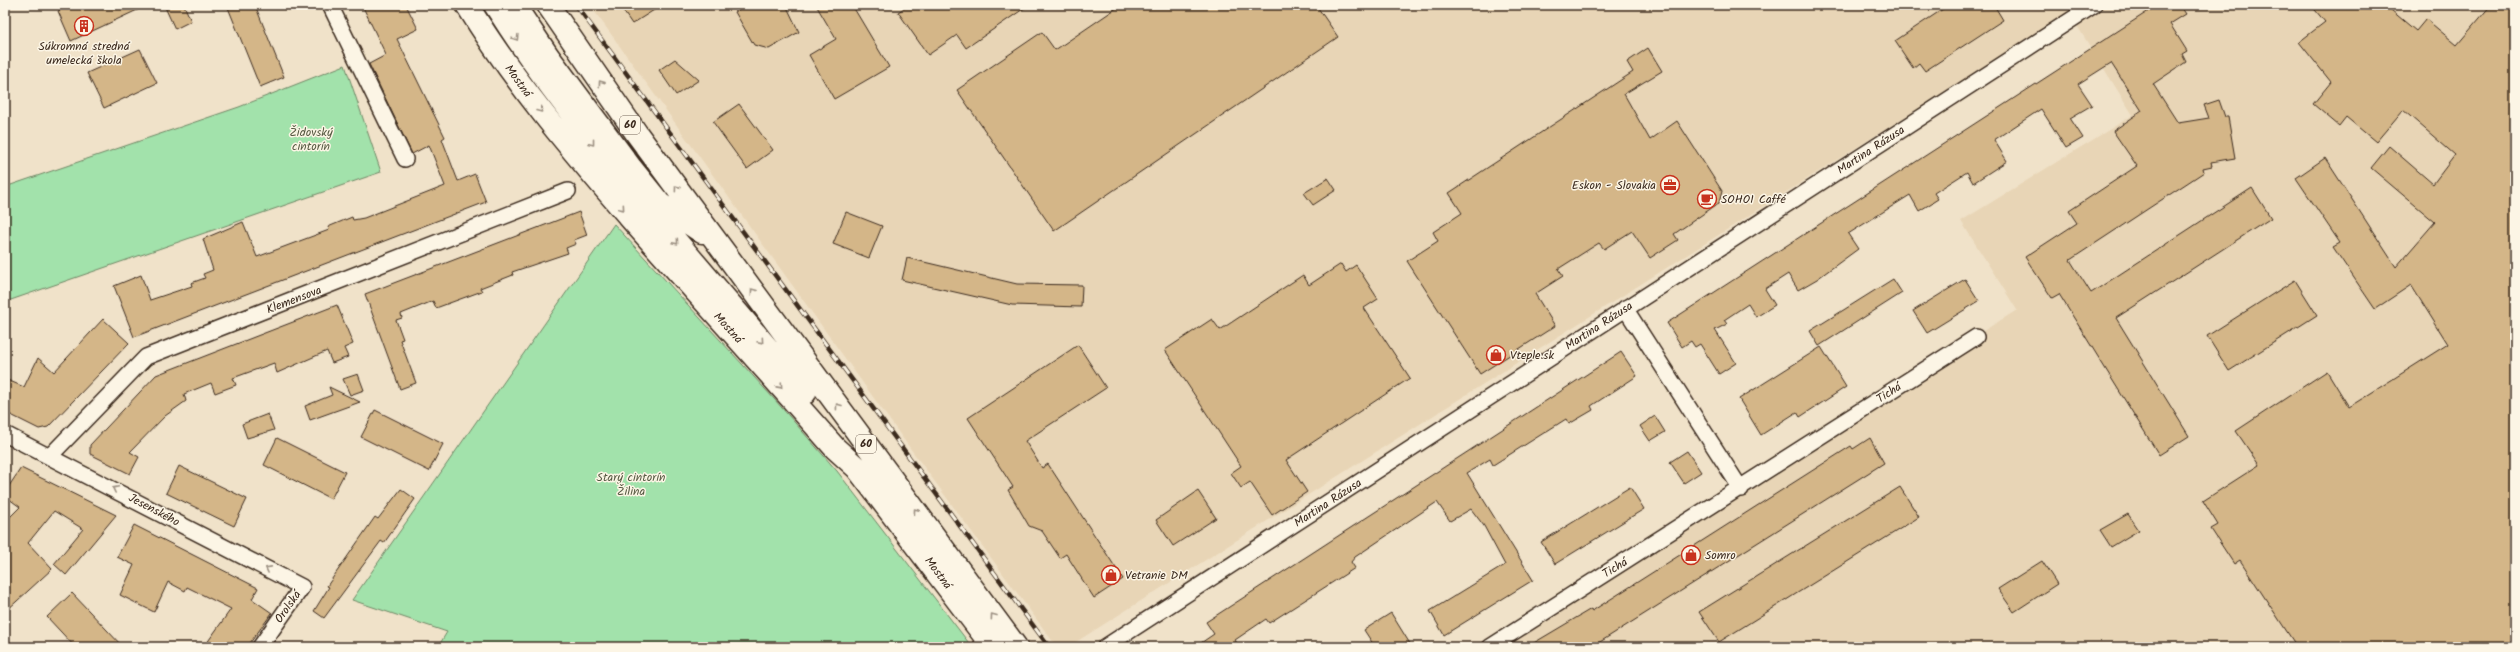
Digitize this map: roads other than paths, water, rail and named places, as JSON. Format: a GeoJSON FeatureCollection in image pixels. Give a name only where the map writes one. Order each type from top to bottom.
{"type":"FeatureCollection","features":[{"type":"Feature","properties":{"kind":"main road","name":"Mostná"},"geometry":{"type":"LineString","coordinates":[[466,5],[541,112],[596,178],[835,448],[857,468],[993,647]]}},
{"type":"Feature","properties":{"kind":"main road"},"geometry":{"type":"LineString","coordinates":[[495,5],[557,98],[605,160],[838,433],[857,468]]}},
{"type":"Feature","properties":{"kind":"main road"},"geometry":{"type":"LineString","coordinates":[[514,5],[548,56],[631,168],[660,204],[717,242]]}},
{"type":"Feature","properties":{"kind":"main road","name":"Mostná"},"geometry":{"type":"LineString","coordinates":[[548,5],[637,134],[1016,647]]}},
{"type":"Feature","properties":{"kind":"street"},"geometry":{"type":"LineString","coordinates":[[330,5],[405,159]]}},
{"type":"Feature","properties":{"kind":"street","name":"Martina Rázusa"},"geometry":{"type":"LineString","coordinates":[[1105,647],[1625,308],[2094,5]]}},
{"type":"Feature","properties":{"kind":"street","name":"Klemensova"},"geometry":{"type":"LineString","coordinates":[[50,456],[146,357],[568,191]]}},
{"type":"Feature","properties":{"kind":"street"},"geometry":{"type":"LineString","coordinates":[[1625,308],[1740,489]]}},
{"type":"Feature","properties":{"kind":"street","name":"Tichá"},"geometry":{"type":"LineString","coordinates":[[1490,647],[1740,489],[1976,337]]}},
{"type":"Feature","properties":{"kind":"street","name":"Jesenského"},"geometry":{"type":"LineString","coordinates":[[5,434],[302,587]]}},
{"type":"Feature","properties":{"kind":"street","name":"Orolská"},"geometry":{"type":"LineString","coordinates":[[260,647],[302,587]]}},
{"type":"Feature","properties":{"kind":"railway"},"geometry":{"type":"LineString","coordinates":[[576,5],[1049,647]]}},
{"type":"Feature","properties":{"kind":"place","name":"Súkromná stredná umelecká škola"},"geometry":{"type":"Point","coordinates":[84,26]}},
{"type":"Feature","properties":{"kind":"place","name":"Eskon - Slovakia"},"geometry":{"type":"Point","coordinates":[1670,185]}},
{"type":"Feature","properties":{"kind":"place","name":"SOHO1 Caffé"},"geometry":{"type":"Point","coordinates":[1707,199]}},
{"type":"Feature","properties":{"kind":"place","name":"Vteple.sk"},"geometry":{"type":"Point","coordinates":[1496,355]}},
{"type":"Feature","properties":{"kind":"place","name":"Somro"},"geometry":{"type":"Point","coordinates":[1691,555]}},
{"type":"Feature","properties":{"kind":"place","name":"Vetranie DM"},"geometry":{"type":"Point","coordinates":[1111,575]}},
{"type":"Feature","properties":{"kind":"park label","name":"Židovský cintorín"},"geometry":{"type":"Point","coordinates":[311,139]}},
{"type":"Feature","properties":{"kind":"park label","name":"Starý cintorín Žilina"},"geometry":{"type":"Point","coordinates":[631,484]}}]}
